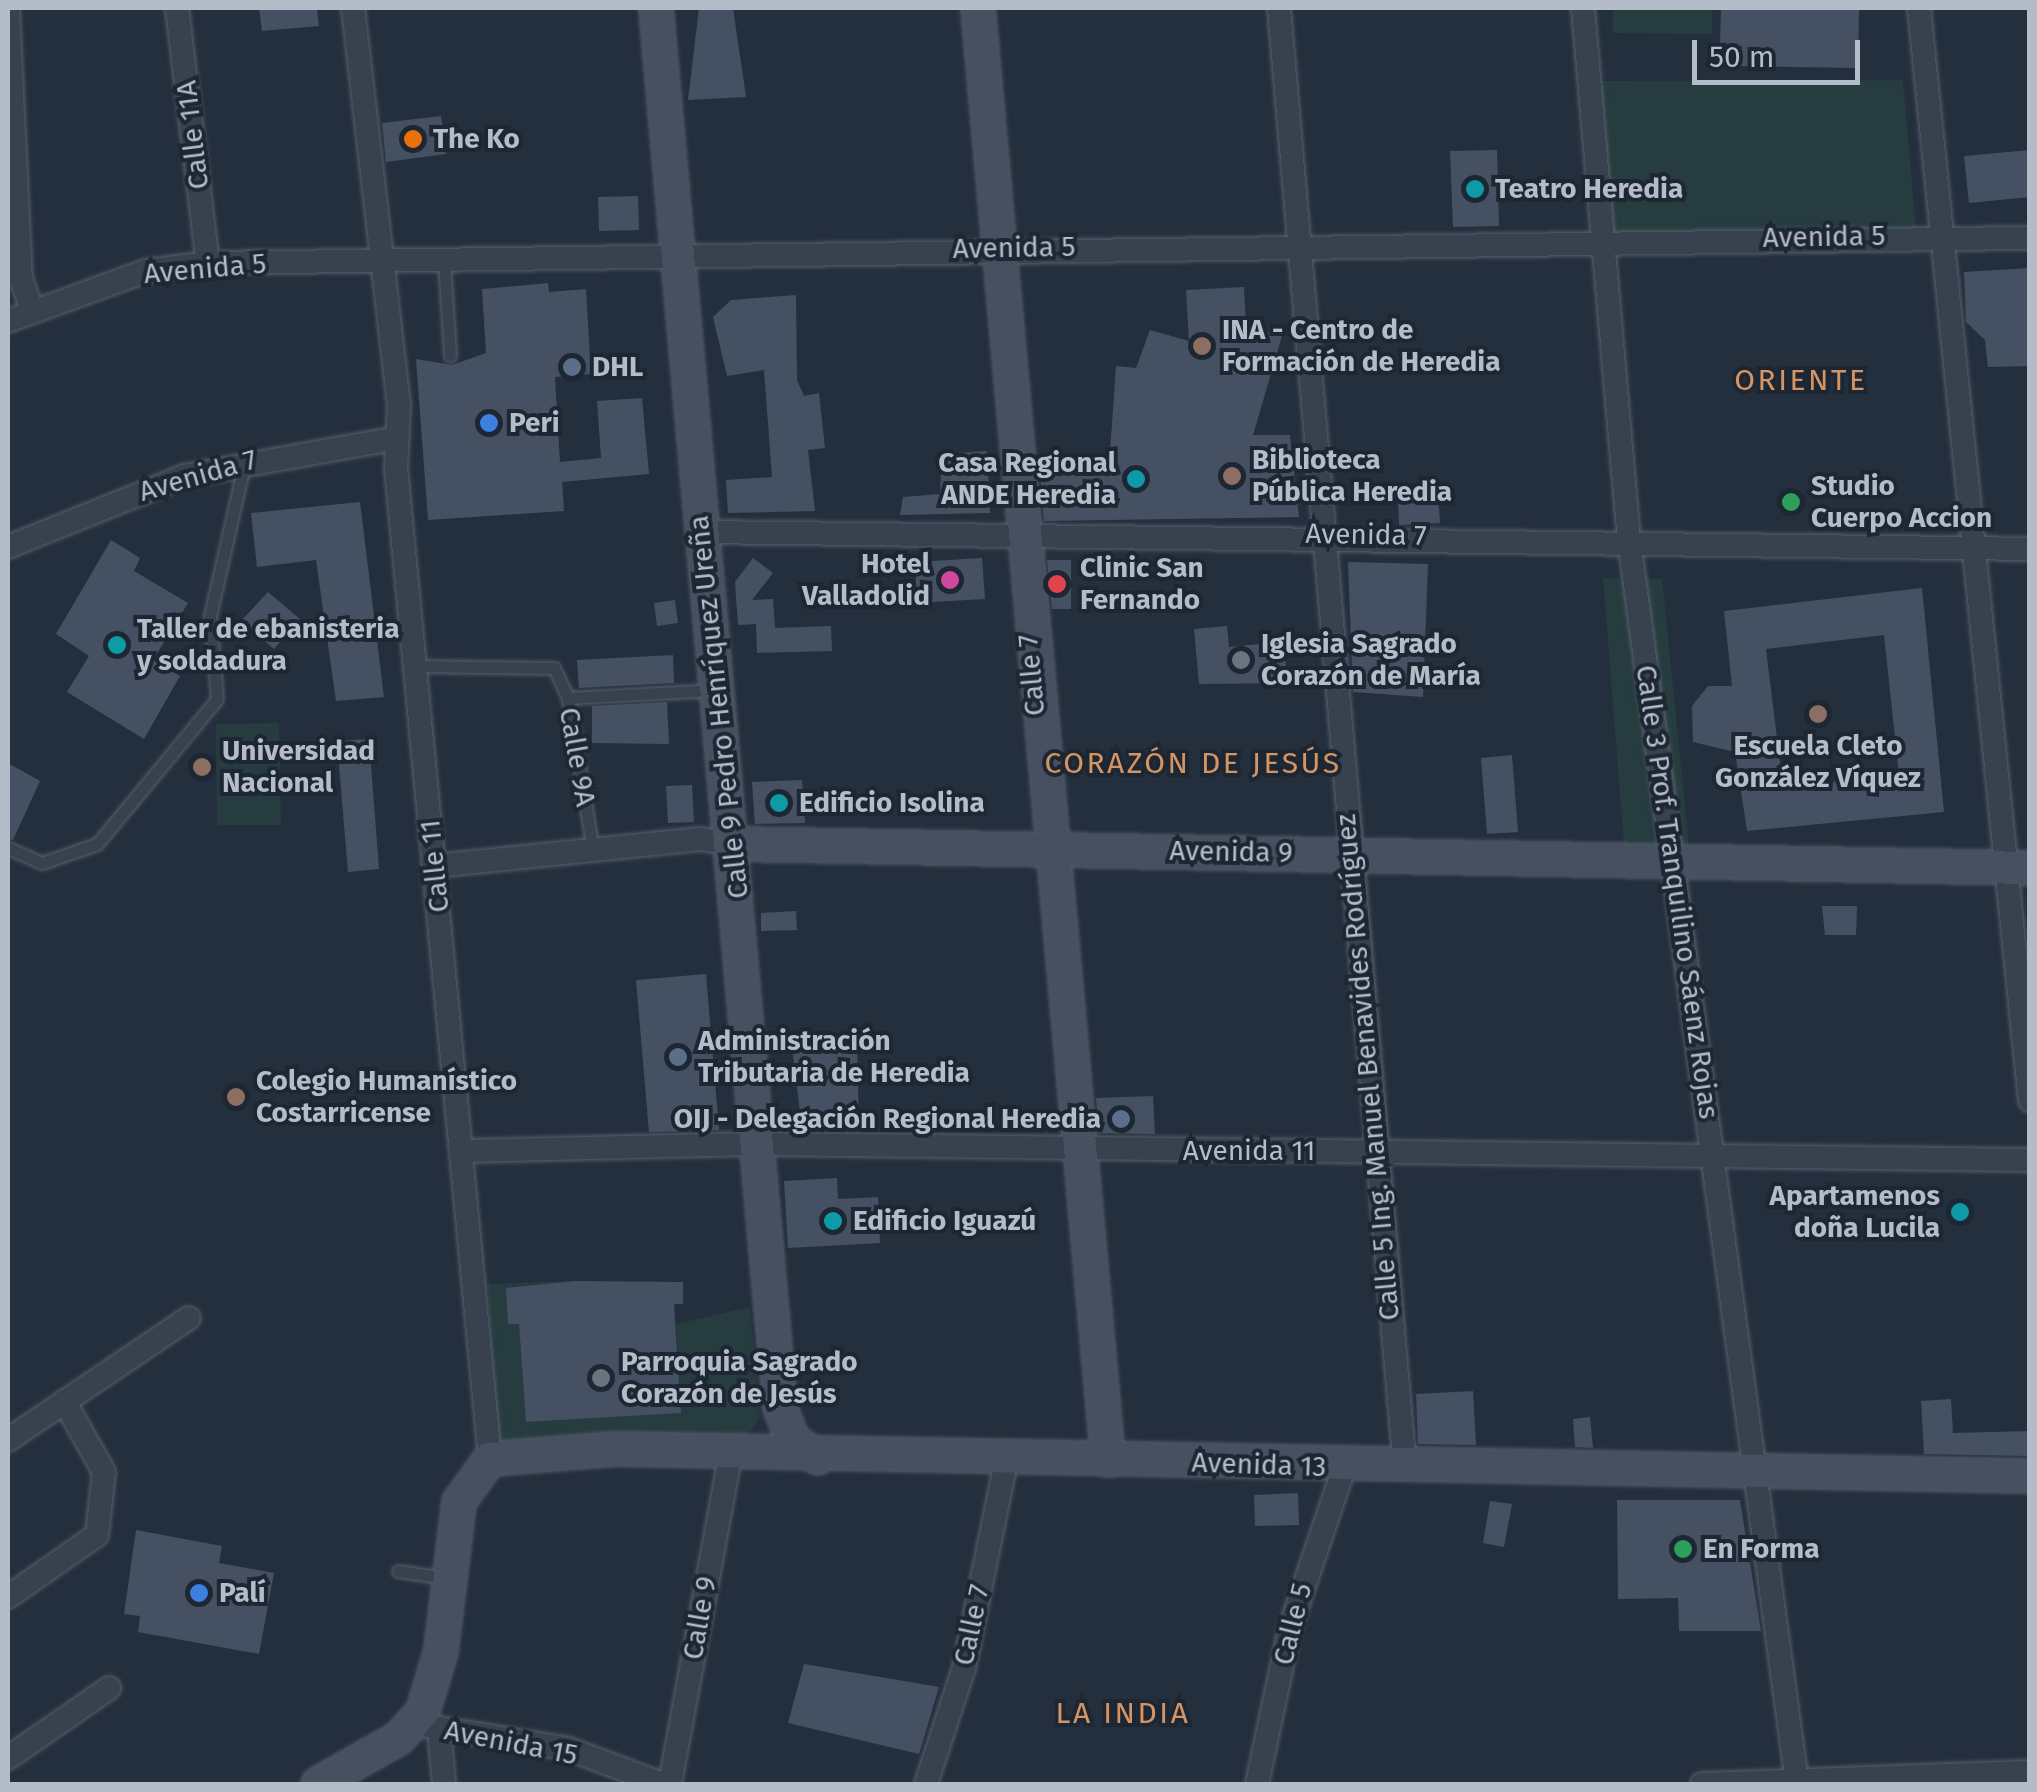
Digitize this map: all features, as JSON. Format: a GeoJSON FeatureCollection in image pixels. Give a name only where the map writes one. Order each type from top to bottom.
{"type":"FeatureCollection","features":[{"type":"Feature","properties":{"kind":"main road","name":"Calle 9 Pedro Henríquez Ureña"},"geometry":{"type":"LineString","coordinates":[[656,8],[734,844],[780,1407],[792,1439],[818,1458]]}},
{"type":"Feature","properties":{"kind":"main road","name":"Calle 7"},"geometry":{"type":"LineString","coordinates":[[978,8],[1019,533],[1075,1150],[1108,1460]]}},
{"type":"Feature","properties":{"kind":"main road","name":"Avenida 9"},"geometry":{"type":"LineString","coordinates":[[734,844],[2017,868]]}},
{"type":"Feature","properties":{"kind":"main road"},"geometry":{"type":"LineString","coordinates":[[730,1452],[757,1446],[780,1407]]}},
{"type":"Feature","properties":{"kind":"main road","name":"Avenida 13"},"geometry":{"type":"LineString","coordinates":[[490,1459],[730,1452],[1006,1462],[1108,1460],[1344,1468],[2030,1476]]}},
{"type":"Feature","properties":{"kind":"main road"},"geometry":{"type":"LineString","coordinates":[[318,1784],[426,1722],[460,1502],[490,1459]]}},
{"type":"Feature","properties":{"kind":"street"},"geometry":{"type":"LineString","coordinates":[[8,8],[20,278],[32,310]]}},
{"type":"Feature","properties":{"kind":"street","name":"Calle 11A"},"geometry":{"type":"LineString","coordinates":[[178,8],[208,263]]}},
{"type":"Feature","properties":{"kind":"street","name":"Calle 11"},"geometry":{"type":"LineString","coordinates":[[353,8],[382,261],[414,666],[468,1151],[490,1459]]}},
{"type":"Feature","properties":{"kind":"street","name":"Calle 5 Ing. Manuel Benavides Rodríguez"},"geometry":{"type":"LineString","coordinates":[[1279,8],[1373,1152],[1406,1469]]}},
{"type":"Feature","properties":{"kind":"street","name":"Calle 3 Prof. Tranquilino Sáenz Rojas"},"geometry":{"type":"LineString","coordinates":[[1583,8],[1629,540],[1760,1473],[1790,1779]]}},
{"type":"Feature","properties":{"kind":"street"},"geometry":{"type":"LineString","coordinates":[[1919,8],[1971,548],[2017,868],[2030,1100]]}},
{"type":"Feature","properties":{"kind":"street","name":"Avenida 5"},"geometry":{"type":"LineString","coordinates":[[8,321],[146,271],[208,263],[1296,243],[2030,238]]}},
{"type":"Feature","properties":{"kind":"street","name":"Avenida 7"},"geometry":{"type":"LineString","coordinates":[[8,547],[245,461],[398,438]]}},
{"type":"Feature","properties":{"kind":"street","name":"Avenida 7"},"geometry":{"type":"LineString","coordinates":[[702,532],[1321,534],[2030,549]]}},
{"type":"Feature","properties":{"kind":"street","name":"Avenida 9"},"geometry":{"type":"LineString","coordinates":[[435,866],[593,850],[734,844]]}},
{"type":"Feature","properties":{"kind":"street","name":"Avenida 11"},"geometry":{"type":"LineString","coordinates":[[468,1151],[760,1144],[2030,1160]]}},
{"type":"Feature","properties":{"kind":"street"},"geometry":{"type":"LineString","coordinates":[[8,1440],[189,1318]]}},
{"type":"Feature","properties":{"kind":"street"},"geometry":{"type":"LineString","coordinates":[[8,1597],[97,1536],[104,1472],[64,1401]]}},
{"type":"Feature","properties":{"kind":"street","name":"Calle 9"},"geometry":{"type":"LineString","coordinates":[[670,1784],[730,1452]]}},
{"type":"Feature","properties":{"kind":"street","name":"Calle 7"},"geometry":{"type":"LineString","coordinates":[[926,1784],[964,1668],[1006,1462]]}},
{"type":"Feature","properties":{"kind":"street","name":"Calle 5"},"geometry":{"type":"LineString","coordinates":[[1257,1784],[1290,1628],[1344,1468]]}},
{"type":"Feature","properties":{"kind":"street"},"geometry":{"type":"LineString","coordinates":[[8,1758],[109,1688]]}},
{"type":"Feature","properties":{"kind":"street"},"geometry":{"type":"LineString","coordinates":[[426,1722],[444,1784]]}},
{"type":"Feature","properties":{"kind":"street","name":"Avenida 15"},"geometry":{"type":"LineString","coordinates":[[426,1722],[568,1750],[662,1784]]}},
{"type":"Feature","properties":{"kind":"street"},"geometry":{"type":"LineString","coordinates":[[1702,1784],[2030,1772]]}},
{"type":"Feature","properties":{"kind":"lane"},"geometry":{"type":"LineString","coordinates":[[444,260],[450,356]]}},
{"type":"Feature","properties":{"kind":"lane"},"geometry":{"type":"LineString","coordinates":[[8,848],[42,862],[97,844],[217,699],[210,616],[245,461]]}},
{"type":"Feature","properties":{"kind":"lane","name":"Calle 9A"},"geometry":{"type":"LineString","coordinates":[[414,666],[554,668],[568,698],[593,850]]}},
{"type":"Feature","properties":{"kind":"lane"},"geometry":{"type":"LineString","coordinates":[[568,698],[719,690]]}},
{"type":"Feature","properties":{"kind":"lane"},"geometry":{"type":"LineString","coordinates":[[398,1572],[451,1579]]}},
{"type":"Feature","properties":{"kind":"green space"},"geometry":{"type":"Polygon","coordinates":[[[1613,8],[1712,8],[1712,34],[1613,33],[1613,8]]]}},
{"type":"Feature","properties":{"kind":"green space"},"geometry":{"type":"Polygon","coordinates":[[[1903,80],[1916,229],[1612,233],[1600,81],[1903,80]]]}},
{"type":"Feature","properties":{"kind":"green space"},"geometry":{"type":"Polygon","coordinates":[[[1603,578],[1662,579],[1689,845],[1624,845],[1603,578]]]}},
{"type":"Feature","properties":{"kind":"green space"},"geometry":{"type":"Polygon","coordinates":[[[279,723],[281,825],[217,825],[216,724],[279,723]]]}},
{"type":"Feature","properties":{"kind":"green space"},"geometry":{"type":"Polygon","coordinates":[[[575,1281],[506,1289],[508,1323],[519,1324],[527,1422],[681,1413],[676,1324],[750,1307],[760,1417],[745,1439],[495,1445],[488,1284],[575,1281]]]}},
{"type":"Feature","properties":{"kind":"building"},"geometry":{"type":"Polygon","coordinates":[[[259,8],[317,8],[319,26],[262,31],[259,8]]]}},
{"type":"Feature","properties":{"kind":"building"},"geometry":{"type":"Polygon","coordinates":[[[699,8],[733,8],[746,97],[688,100],[699,8]]]}},
{"type":"Feature","properties":{"kind":"building"},"geometry":{"type":"Polygon","coordinates":[[[1721,8],[1859,8],[1858,68],[1741,66],[1742,46],[1720,45],[1721,8]]]}},
{"type":"Feature","properties":{"kind":"building","name":"The Ko"},"geometry":{"type":"Polygon","coordinates":[[[441,116],[446,154],[386,162],[382,123],[441,116]]]}},
{"type":"Feature","properties":{"kind":"building","name":"Teatro Heredia"},"geometry":{"type":"Polygon","coordinates":[[[1497,150],[1499,226],[1453,227],[1450,151],[1497,150]]]}},
{"type":"Feature","properties":{"kind":"building"},"geometry":{"type":"Polygon","coordinates":[[[2030,150],[2030,197],[1969,203],[1964,156],[2030,150]]]}},
{"type":"Feature","properties":{"kind":"building"},"geometry":{"type":"Polygon","coordinates":[[[638,196],[639,230],[599,231],[598,197],[638,196]]]}},
{"type":"Feature","properties":{"kind":"building"},"geometry":{"type":"Polygon","coordinates":[[[2030,268],[2030,366],[1988,367],[1985,340],[1966,322],[1964,272],[2030,268]]]}},
{"type":"Feature","properties":{"kind":"building","name":"Peri"},"geometry":{"type":"Polygon","coordinates":[[[548,283],[549,292],[586,289],[591,374],[555,377],[560,462],[601,458],[597,401],[642,398],[649,474],[562,482],[564,511],[428,520],[416,359],[452,365],[486,353],[482,289],[548,283]]]}},
{"type":"Feature","properties":{"kind":"building"},"geometry":{"type":"Polygon","coordinates":[[[1244,287],[1246,325],[1282,336],[1253,435],[1290,435],[1299,517],[1044,521],[1040,472],[1109,466],[1116,366],[1136,368],[1150,330],[1189,341],[1186,290],[1244,287]]]}},
{"type":"Feature","properties":{"kind":"building"},"geometry":{"type":"Polygon","coordinates":[[[796,295],[797,380],[804,396],[819,393],[825,448],[808,450],[815,511],[728,513],[726,480],[772,477],[764,370],[727,376],[713,317],[731,300],[796,295]]]}},
{"type":"Feature","properties":{"kind":"building"},"geometry":{"type":"Polygon","coordinates":[[[987,451],[990,513],[900,515],[903,497],[940,494],[942,454],[987,451]]]}},
{"type":"Feature","properties":{"kind":"building"},"geometry":{"type":"Polygon","coordinates":[[[1438,495],[1440,523],[1399,525],[1398,496],[1438,495]]]}},
{"type":"Feature","properties":{"kind":"building"},"geometry":{"type":"Polygon","coordinates":[[[360,502],[384,697],[336,701],[316,560],[257,567],[251,513],[360,502]]]}},
{"type":"Feature","properties":{"kind":"building","name":"Taller de ebanisteria y soldadura"},"geometry":{"type":"Polygon","coordinates":[[[111,540],[140,558],[134,571],[188,603],[153,660],[180,676],[144,739],[67,692],[89,656],[56,634],[111,540]]]}},
{"type":"Feature","properties":{"kind":"building"},"geometry":{"type":"Polygon","coordinates":[[[753,558],[773,573],[752,600],[773,599],[775,628],[831,626],[832,651],[757,653],[756,624],[738,625],[735,582],[753,558]]]}},
{"type":"Feature","properties":{"kind":"building","name":"Hotel Valladolid"},"geometry":{"type":"Polygon","coordinates":[[[982,558],[985,599],[917,603],[915,562],[982,558]]]}},
{"type":"Feature","properties":{"kind":"building","name":"Clinic San Fernando"},"geometry":{"type":"Polygon","coordinates":[[[1047,560],[1071,560],[1071,609],[1052,609],[1047,560]]]}},
{"type":"Feature","properties":{"kind":"building"},"geometry":{"type":"Polygon","coordinates":[[[1348,562],[1428,564],[1423,697],[1353,692],[1348,562]]]}},
{"type":"Feature","properties":{"kind":"building"},"geometry":{"type":"Polygon","coordinates":[[[1922,588],[1944,812],[1747,831],[1735,752],[1693,742],[1692,706],[1708,686],[1732,686],[1724,611],[1922,588]],[[1884,635],[1766,649],[1783,787],[1899,775],[1884,635]]]}},
{"type":"Feature","properties":{"kind":"building"},"geometry":{"type":"Polygon","coordinates":[[[268,592],[300,619],[274,649],[241,621],[268,592]]]}},
{"type":"Feature","properties":{"kind":"building"},"geometry":{"type":"Polygon","coordinates":[[[675,600],[678,623],[657,626],[654,603],[675,600]]]}},
{"type":"Feature","properties":{"kind":"building","name":"Iglesia Sagrado Corazón de María"},"geometry":{"type":"Polygon","coordinates":[[[1227,626],[1229,647],[1284,642],[1287,683],[1199,684],[1194,629],[1227,626]]]}},
{"type":"Feature","properties":{"kind":"building"},"geometry":{"type":"Polygon","coordinates":[[[673,655],[674,683],[579,688],[577,660],[673,655]]]}},
{"type":"Feature","properties":{"kind":"building"},"geometry":{"type":"Polygon","coordinates":[[[667,702],[669,744],[592,743],[592,706],[667,702]]]}},
{"type":"Feature","properties":{"kind":"building"},"geometry":{"type":"Polygon","coordinates":[[[369,739],[379,869],[348,872],[337,741],[369,739]]]}},
{"type":"Feature","properties":{"kind":"building"},"geometry":{"type":"Polygon","coordinates":[[[1512,755],[1518,832],[1487,834],[1481,758],[1512,755]]]}},
{"type":"Feature","properties":{"kind":"building"},"geometry":{"type":"Polygon","coordinates":[[[8,763],[40,781],[13,840],[8,839],[8,763]]]}},
{"type":"Feature","properties":{"kind":"building","name":"Edificio Isolina"},"geometry":{"type":"Polygon","coordinates":[[[802,780],[805,823],[755,824],[752,782],[802,780]]]}},
{"type":"Feature","properties":{"kind":"building"},"geometry":{"type":"Polygon","coordinates":[[[692,785],[694,822],[668,823],[666,786],[692,785]]]}},
{"type":"Feature","properties":{"kind":"building"},"geometry":{"type":"Polygon","coordinates":[[[1822,906],[1857,906],[1856,935],[1825,935],[1822,906]]]}},
{"type":"Feature","properties":{"kind":"building"},"geometry":{"type":"Polygon","coordinates":[[[796,911],[797,930],[761,931],[761,913],[796,911]]]}},
{"type":"Feature","properties":{"kind":"building","name":"Administración Tributaria de Heredia"},"geometry":{"type":"Polygon","coordinates":[[[706,974],[719,1130],[649,1132],[636,980],[706,974]]]}},
{"type":"Feature","properties":{"kind":"building"},"geometry":{"type":"Polygon","coordinates":[[[857,1046],[859,1128],[802,1129],[792,1047],[857,1046]]]}},
{"type":"Feature","properties":{"kind":"building","name":"OIJ - Delegación Regional Heredia"},"geometry":{"type":"Polygon","coordinates":[[[1153,1096],[1155,1134],[1099,1133],[1096,1098],[1153,1096]]]}},
{"type":"Feature","properties":{"kind":"building","name":"Edificio Iguazú"},"geometry":{"type":"Polygon","coordinates":[[[837,1178],[838,1199],[878,1197],[880,1243],[788,1248],[784,1181],[837,1178]]]}},
{"type":"Feature","properties":{"kind":"building"},"geometry":{"type":"Polygon","coordinates":[[[575,1281],[683,1282],[683,1304],[674,1304],[681,1413],[526,1422],[519,1324],[508,1324],[506,1288],[575,1281]]]}},
{"type":"Feature","properties":{"kind":"building"},"geometry":{"type":"Polygon","coordinates":[[[1473,1391],[1476,1445],[1418,1444],[1416,1394],[1473,1391]]]}},
{"type":"Feature","properties":{"kind":"building"},"geometry":{"type":"Polygon","coordinates":[[[1951,1399],[1953,1433],[2030,1431],[2030,1456],[1924,1454],[1921,1401],[1951,1399]]]}},
{"type":"Feature","properties":{"kind":"building"},"geometry":{"type":"Polygon","coordinates":[[[1590,1417],[1593,1448],[1575,1447],[1573,1419],[1590,1417]]]}},
{"type":"Feature","properties":{"kind":"building"},"geometry":{"type":"Polygon","coordinates":[[[1298,1493],[1299,1525],[1255,1526],[1254,1495],[1298,1493]]]}},
{"type":"Feature","properties":{"kind":"building","name":"En Forma"},"geometry":{"type":"Polygon","coordinates":[[[1617,1500],[1740,1500],[1761,1631],[1679,1631],[1678,1598],[1618,1599],[1617,1500]]]}},
{"type":"Feature","properties":{"kind":"building"},"geometry":{"type":"Polygon","coordinates":[[[1490,1501],[1512,1504],[1504,1547],[1483,1543],[1490,1501]]]}},
{"type":"Feature","properties":{"kind":"building","name":"Palí"},"geometry":{"type":"Polygon","coordinates":[[[136,1530],[222,1546],[219,1563],[274,1573],[259,1654],[138,1632],[140,1616],[124,1614],[136,1530]]]}},
{"type":"Feature","properties":{"kind":"building"},"geometry":{"type":"Polygon","coordinates":[[[804,1664],[939,1687],[919,1754],[788,1723],[804,1664]]]}},
{"type":"Feature","properties":{"kind":"place","name":"The Ko"},"geometry":{"type":"Point","coordinates":[413,139]}},
{"type":"Feature","properties":{"kind":"place","name":"Teatro Heredia"},"geometry":{"type":"Point","coordinates":[1475,189]}},
{"type":"Feature","properties":{"kind":"place","name":"INA - Centro de Formación de Heredia"},"geometry":{"type":"Point","coordinates":[1202,346]}},
{"type":"Feature","properties":{"kind":"place","name":"DHL"},"geometry":{"type":"Point","coordinates":[572,367]}},
{"type":"Feature","properties":{"kind":"place","name":"Peri"},"geometry":{"type":"Point","coordinates":[489,423]}},
{"type":"Feature","properties":{"kind":"place","name":"Biblioteca Pública Heredia"},"geometry":{"type":"Point","coordinates":[1232,476]}},
{"type":"Feature","properties":{"kind":"place","name":"Casa Regional ANDE Heredia"},"geometry":{"type":"Point","coordinates":[1136,479]}},
{"type":"Feature","properties":{"kind":"place","name":"Studio Cuerpo Accion"},"geometry":{"type":"Point","coordinates":[1791,502]}},
{"type":"Feature","properties":{"kind":"place","name":"Hotel Valladolid"},"geometry":{"type":"Point","coordinates":[950,580]}},
{"type":"Feature","properties":{"kind":"place","name":"Clinic San Fernando"},"geometry":{"type":"Point","coordinates":[1057,584]}},
{"type":"Feature","properties":{"kind":"place","name":"Taller de ebanisteria y soldadura"},"geometry":{"type":"Point","coordinates":[117,645]}},
{"type":"Feature","properties":{"kind":"place","name":"Iglesia Sagrado Corazón de María"},"geometry":{"type":"Point","coordinates":[1241,660]}},
{"type":"Feature","properties":{"kind":"place","name":"Escuela Cleto González Víquez"},"geometry":{"type":"Point","coordinates":[1818,714]}},
{"type":"Feature","properties":{"kind":"place","name":"Universidad Nacional"},"geometry":{"type":"Point","coordinates":[202,767]}},
{"type":"Feature","properties":{"kind":"place","name":"Edificio Isolina"},"geometry":{"type":"Point","coordinates":[779,803]}},
{"type":"Feature","properties":{"kind":"place","name":"Administración Tributaria de Heredia"},"geometry":{"type":"Point","coordinates":[678,1057]}},
{"type":"Feature","properties":{"kind":"place","name":"Colegio Humanístico Costarricense"},"geometry":{"type":"Point","coordinates":[236,1097]}},
{"type":"Feature","properties":{"kind":"place","name":"OIJ - Delegación Regional Heredia"},"geometry":{"type":"Point","coordinates":[1121,1119]}},
{"type":"Feature","properties":{"kind":"place","name":"Apartamenos doña Lucila"},"geometry":{"type":"Point","coordinates":[1960,1212]}},
{"type":"Feature","properties":{"kind":"place","name":"Edificio Iguazú"},"geometry":{"type":"Point","coordinates":[833,1221]}},
{"type":"Feature","properties":{"kind":"place","name":"Parroquia Sagrado Corazón de Jesús"},"geometry":{"type":"Point","coordinates":[601,1378]}},
{"type":"Feature","properties":{"kind":"place","name":"En Forma"},"geometry":{"type":"Point","coordinates":[1683,1549]}},
{"type":"Feature","properties":{"kind":"place","name":"Palí"},"geometry":{"type":"Point","coordinates":[199,1593]}},
{"type":"Feature","properties":{"kind":"district","name":"ORIENTE"},"geometry":{"type":"Point","coordinates":[1801,380]}},
{"type":"Feature","properties":{"kind":"district","name":"CORAZÓN DE JESÚS"},"geometry":{"type":"Point","coordinates":[1193,763]}},
{"type":"Feature","properties":{"kind":"district","name":"LA INDIA"},"geometry":{"type":"Point","coordinates":[1123,1713]}}]}
